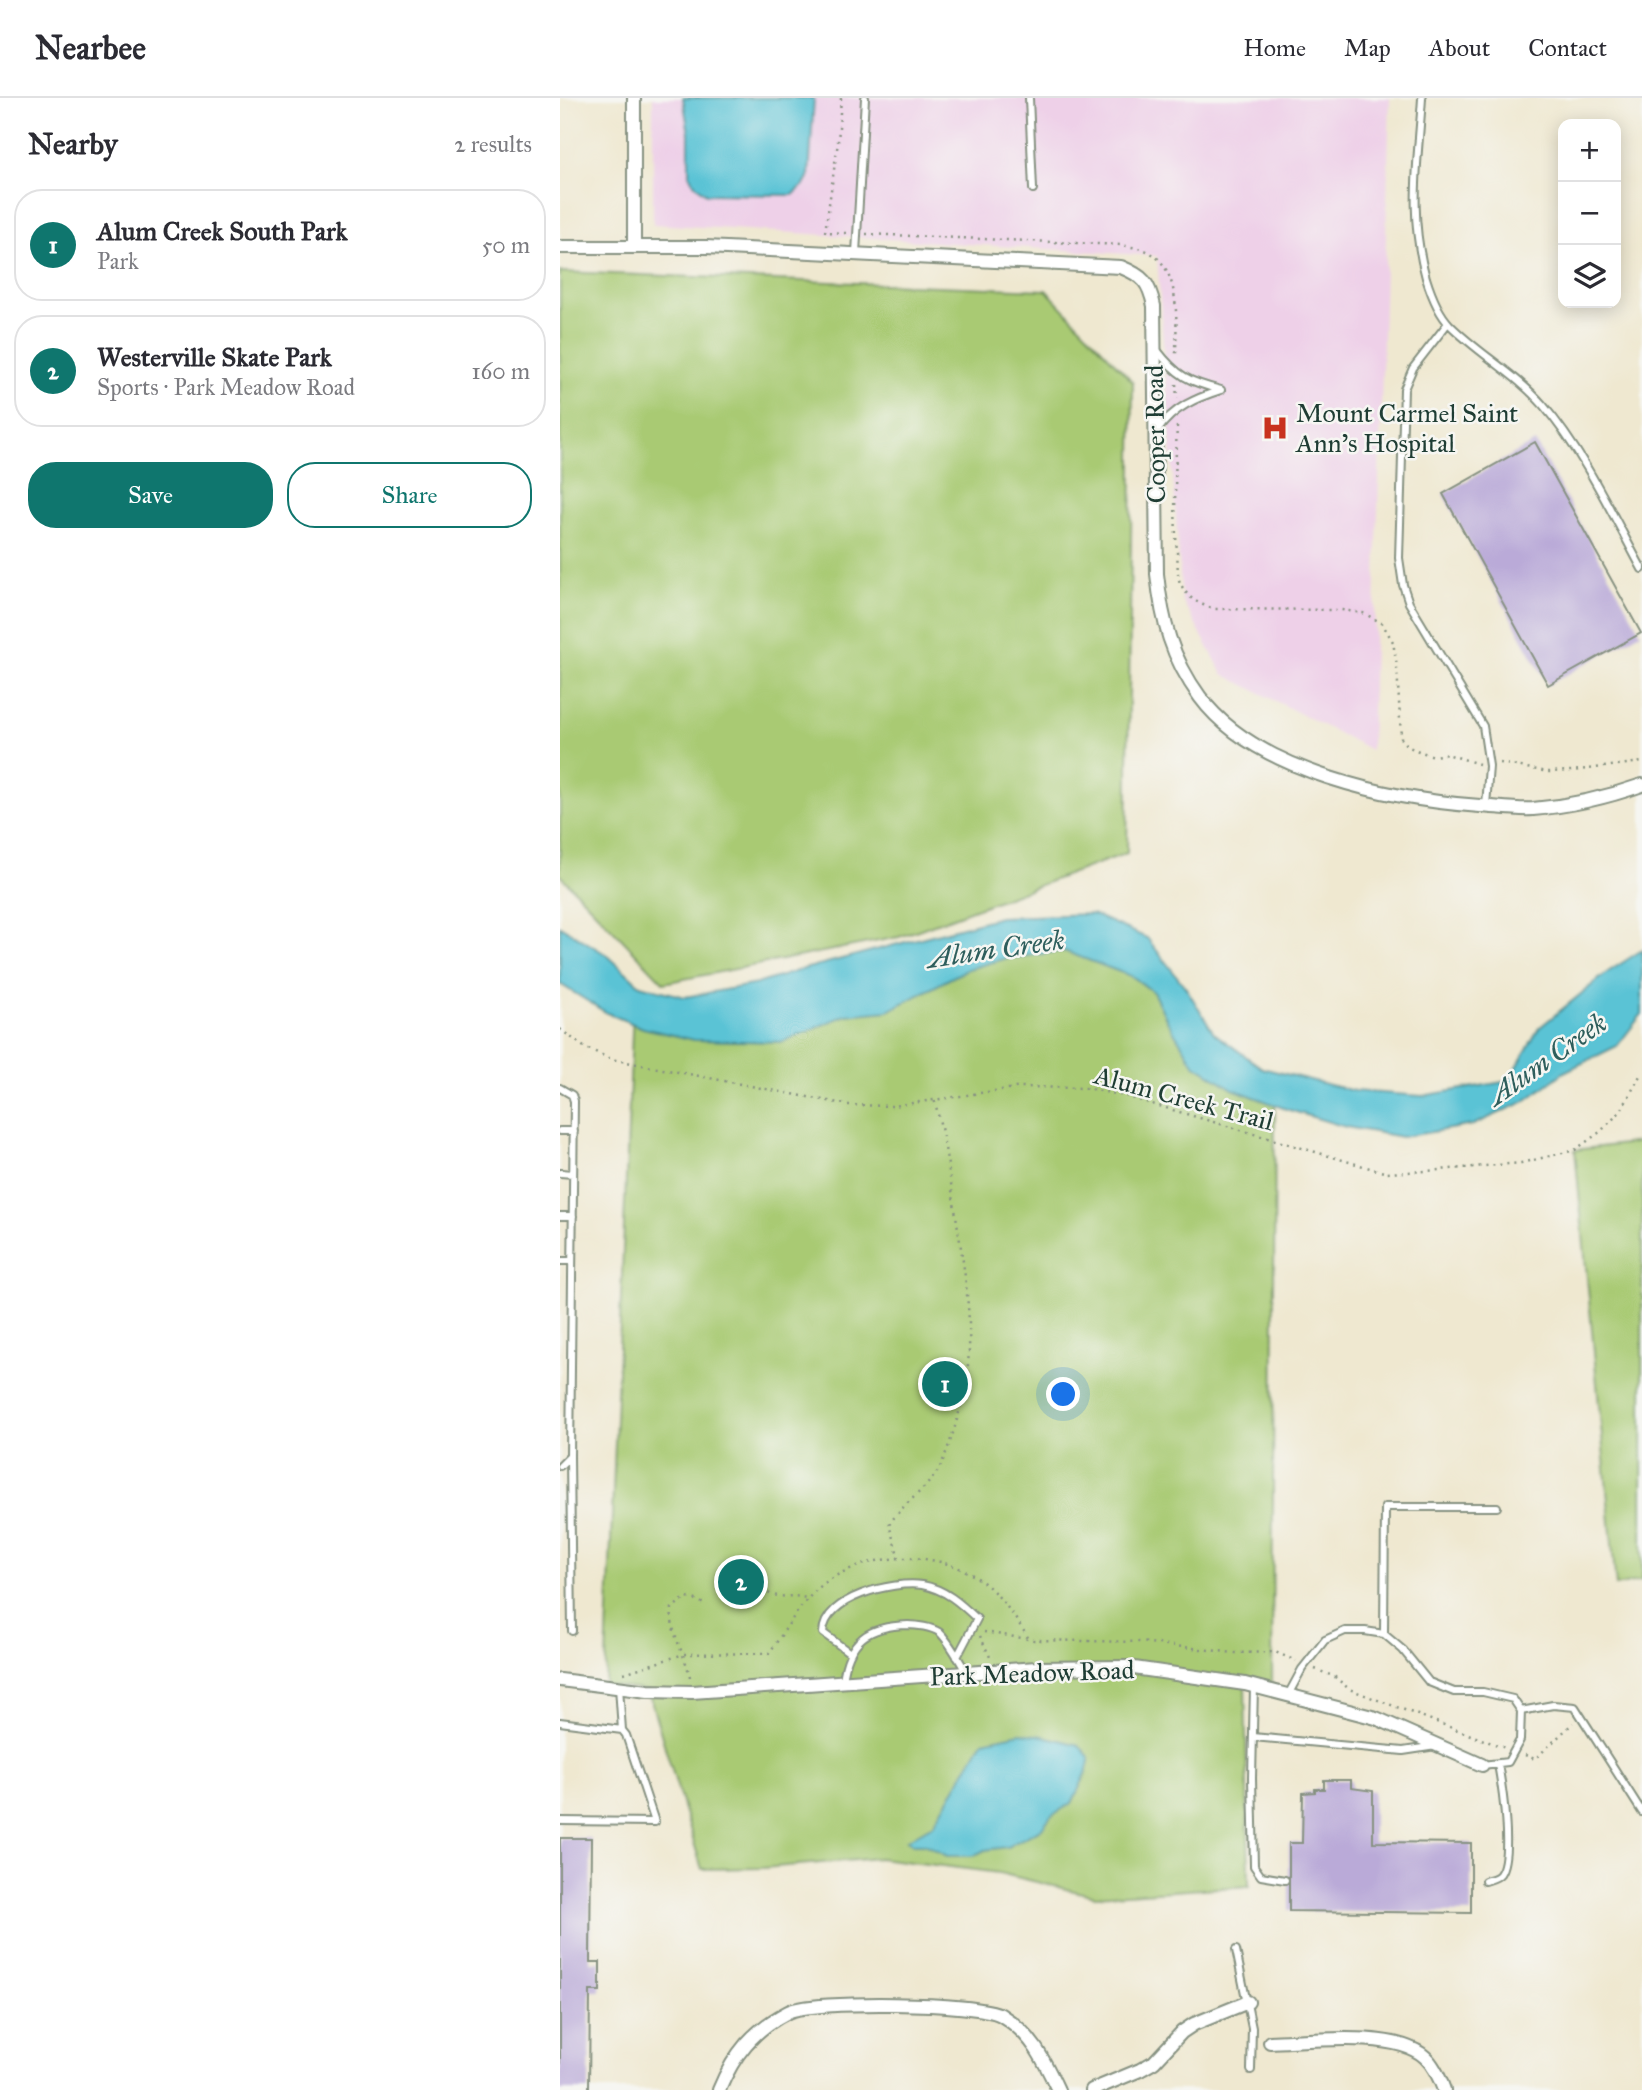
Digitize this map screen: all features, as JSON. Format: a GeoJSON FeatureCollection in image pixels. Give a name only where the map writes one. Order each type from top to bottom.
{"type":"FeatureCollection","features":[{"type":"Feature","properties":{"kind":"street"},"geometry":{"type":"LineString","coordinates":[[634,98],[634,246]]}},
{"type":"Feature","properties":{"kind":"street","name":"Cooper Road"},"geometry":{"type":"LineString","coordinates":[[560,247],[634,246],[856,254],[1121,267],[1138,274],[1150,288],[1154,306],[1157,573],[1162,617],[1177,659],[1200,698],[1230,729],[1268,753],[1307,771],[1399,796],[1439,803],[1531,809],[1572,803],[1642,785]]}},
{"type":"Feature","properties":{"kind":"street","name":"Park Meadow Road"},"geometry":{"type":"LineString","coordinates":[[560,1680],[648,1691],[692,1692],[994,1671],[1127,1667],[1254,1686],[1376,1718],[1482,1765]]}},
{"type":"Feature","properties":{"kind":"street"},"geometry":{"type":"LineString","coordinates":[[1092,2090],[1154,2062],[1182,2032],[1194,2024],[1248,2002]]}},
{"type":"Feature","properties":{"kind":"street"},"geometry":{"type":"LineString","coordinates":[[719,2090],[736,2057],[761,2028],[792,2010],[827,2005],[945,2006],[998,2013],[1025,2032],[1043,2059],[1058,2090]]}},
{"type":"Feature","properties":{"kind":"street"},"geometry":{"type":"LineString","coordinates":[[1270,2042],[1358,2040],[1396,2043],[1425,2057],[1444,2090]]}},
{"type":"Feature","properties":{"kind":"lane"},"geometry":{"type":"LineString","coordinates":[[856,254],[865,98]]}},
{"type":"Feature","properties":{"kind":"lane"},"geometry":{"type":"LineString","coordinates":[[1029,98],[1033,189]]}},
{"type":"Feature","properties":{"kind":"lane"},"geometry":{"type":"LineString","coordinates":[[1422,98],[1414,205],[1416,231],[1431,293],[1448,323],[1541,403],[1566,435],[1642,567]]}},
{"type":"Feature","properties":{"kind":"lane"},"geometry":{"type":"LineString","coordinates":[[1448,323],[1413,368],[1404,389],[1399,558],[1409,603],[1483,726],[1488,763],[1486,806]]}},
{"type":"Feature","properties":{"kind":"lane"},"geometry":{"type":"LineString","coordinates":[[1155,347],[1176,372],[1190,382],[1221,390],[1188,402],[1164,421],[1156,435]]}},
{"type":"Feature","properties":{"kind":"lane"},"geometry":{"type":"LineString","coordinates":[[560,1088],[572,1095],[574,1101],[570,1456],[572,1631]]}},
{"type":"Feature","properties":{"kind":"lane"},"geometry":{"type":"LineString","coordinates":[[560,1130],[574,1131]]}},
{"type":"Feature","properties":{"kind":"lane"},"geometry":{"type":"LineString","coordinates":[[560,1173],[573,1174]]}},
{"type":"Feature","properties":{"kind":"lane"},"geometry":{"type":"LineString","coordinates":[[560,1216],[573,1216]]}},
{"type":"Feature","properties":{"kind":"lane"},"geometry":{"type":"LineString","coordinates":[[560,1261],[572,1261]]}},
{"type":"Feature","properties":{"kind":"lane"},"geometry":{"type":"LineString","coordinates":[[560,1466],[570,1456]]}},
{"type":"Feature","properties":{"kind":"lane"},"geometry":{"type":"LineString","coordinates":[[1384,1634],[1385,1507],[1497,1507]]}},
{"type":"Feature","properties":{"kind":"lane"},"geometry":{"type":"LineString","coordinates":[[850,1653],[823,1633],[823,1624],[835,1606],[877,1589],[923,1585],[950,1594],[977,1619],[957,1657]]}},
{"type":"Feature","properties":{"kind":"lane"},"geometry":{"type":"LineString","coordinates":[[843,1681],[850,1653],[863,1637],[877,1628],[895,1625],[918,1625],[940,1632],[967,1673]]}},
{"type":"Feature","properties":{"kind":"lane"},"geometry":{"type":"LineString","coordinates":[[1288,1695],[1302,1670],[1325,1640],[1345,1631],[1365,1630],[1384,1634],[1403,1650],[1429,1682],[1454,1692],[1483,1692],[1513,1699],[1521,1711],[1520,1740],[1508,1762],[1498,1764],[1506,1825],[1504,1864],[1494,1879],[1485,1881]]}},
{"type":"Feature","properties":{"kind":"lane"},"geometry":{"type":"LineString","coordinates":[[1254,1686],[1254,1866],[1261,1876],[1284,1880]]}},
{"type":"Feature","properties":{"kind":"lane"},"geometry":{"type":"LineString","coordinates":[[560,1821],[655,1822],[622,1730],[619,1687]]}},
{"type":"Feature","properties":{"kind":"lane"},"geometry":{"type":"LineString","coordinates":[[1521,1711],[1553,1705],[1575,1707],[1642,1812]]}},
{"type":"Feature","properties":{"kind":"lane"},"geometry":{"type":"LineString","coordinates":[[560,1722],[622,1730]]}},
{"type":"Feature","properties":{"kind":"lane"},"geometry":{"type":"LineString","coordinates":[[1253,1737],[1403,1751],[1437,1746]]}},
{"type":"Feature","properties":{"kind":"lane","name":"Park Meadow Road"},"geometry":{"type":"LineString","coordinates":[[1482,1765],[1498,1764]]}},
{"type":"Feature","properties":{"kind":"lane"},"geometry":{"type":"LineString","coordinates":[[1236,1950],[1252,2028],[1251,2070]]}},
{"type":"Feature","properties":{"kind":"path"},"geometry":{"type":"LineString","coordinates":[[841,98],[838,142],[825,232],[1122,246],[1149,252],[1162,265],[1170,280],[1177,310],[1174,471],[1179,579],[1188,596],[1197,604],[1215,609],[1341,610],[1363,613],[1382,623],[1393,642],[1397,666],[1401,738],[1409,747],[1421,752],[1434,756],[1447,754],[1476,764],[1503,762],[1548,772],[1642,762]]}},
{"type":"Feature","properties":{"kind":"path","name":"Alum Creek Trail"},"geometry":{"type":"LineString","coordinates":[[560,1029],[584,1047],[611,1059],[849,1105],[893,1106],[1021,1087],[1086,1088],[1125,1096],[1387,1172],[1521,1163],[1575,1150],[1600,1132],[1621,1111],[1642,1072]]}},
{"type":"Feature","properties":{"kind":"path"},"geometry":{"type":"LineString","coordinates":[[899,1558],[889,1525],[897,1512],[940,1468],[967,1373],[968,1321],[962,1256],[942,1129],[934,1099]]}},
{"type":"Feature","properties":{"kind":"path"},"geometry":{"type":"LineString","coordinates":[[762,1590],[775,1598],[801,1596],[808,1599]]}},
{"type":"Feature","properties":{"kind":"path"},"geometry":{"type":"LineString","coordinates":[[692,1692],[684,1654],[674,1634],[673,1608],[685,1598],[704,1604]]}},
{"type":"Feature","properties":{"kind":"path"},"geometry":{"type":"LineString","coordinates":[[969,1633],[977,1632],[986,1645],[994,1671]]}},
{"type":"Feature","properties":{"kind":"path"},"geometry":{"type":"LineString","coordinates":[[615,1672],[636,1671],[684,1654],[769,1653]]}},
{"type":"Feature","properties":{"kind":"shaded area","name":"Mount Carmel Saint Ann's Hospital"},"geometry":{"type":"Polygon","coordinates":[[[653,98],[1390,98],[1371,750],[1223,674],[1182,600],[1157,256],[653,224],[653,98]]]}},
{"type":"Feature","properties":{"kind":"green space"},"geometry":{"type":"Polygon","coordinates":[[[560,272],[1046,290],[1133,382],[1127,853],[899,937],[664,983],[560,875],[560,272]]]}},
{"type":"Feature","properties":{"kind":"green space"},"geometry":{"type":"Polygon","coordinates":[[[1069,935],[1152,963],[1209,1049],[1275,1085],[1272,1691],[1245,1684],[1249,1886],[1095,1896],[999,1873],[879,1858],[763,1868],[702,1869],[648,1691],[605,1685],[633,1008],[1069,935]]]}},
{"type":"Feature","properties":{"kind":"green space"},"geometry":{"type":"Polygon","coordinates":[[[1642,1142],[1642,1580],[1616,1586],[1575,1150],[1642,1142]]]}},
{"type":"Feature","properties":{"kind":"water"},"geometry":{"type":"Polygon","coordinates":[[[683,98],[814,98],[809,175],[805,184],[793,195],[707,194],[693,182],[689,174],[689,133],[683,98]]]}},
{"type":"Feature","properties":{"kind":"water","name":"Alum Creek"},"geometry":{"type":"Polygon","coordinates":[[[1092,914],[1147,938],[1186,988],[1214,1033],[1262,1068],[1354,1091],[1422,1096],[1509,1081],[1539,1028],[1608,972],[1642,950],[1642,1014],[1617,1046],[1564,1072],[1524,1102],[1473,1125],[1402,1137],[1346,1127],[1233,1089],[1194,1064],[1153,992],[1133,977],[1064,951],[1004,959],[968,969],[888,1011],[846,1015],[782,1042],[694,1040],[643,1028],[607,1013],[560,984],[560,926],[607,955],[640,985],[685,997],[757,984],[1000,917],[1092,914]]]}},
{"type":"Feature","properties":{"kind":"water"},"geometry":{"type":"Polygon","coordinates":[[[1020,1733],[1079,1745],[1090,1758],[1086,1774],[1072,1803],[1051,1816],[1041,1829],[1007,1847],[985,1850],[973,1856],[947,1856],[924,1844],[913,1844],[907,1840],[934,1824],[983,1741],[1020,1733]]]}},
{"type":"Feature","properties":{"kind":"building"},"geometry":{"type":"Polygon","coordinates":[[[1535,442],[1641,633],[1548,685],[1443,494],[1535,442]]]}},
{"type":"Feature","properties":{"kind":"building"},"geometry":{"type":"Polygon","coordinates":[[[1324,1780],[1351,1780],[1351,1788],[1373,1791],[1373,1842],[1471,1843],[1471,1913],[1289,1911],[1289,1843],[1302,1843],[1303,1793],[1324,1789],[1324,1780]]]}},
{"type":"Feature","properties":{"kind":"building"},"geometry":{"type":"Polygon","coordinates":[[[560,1838],[591,1838],[590,1962],[600,1962],[600,1991],[590,1991],[589,2090],[560,2090],[560,1838]]]}},
{"type":"Feature","properties":{"kind":"place","name":"Mount Carmel Saint Ann's Hospital"},"geometry":{"type":"Point","coordinates":[1275,428]}},
{"type":"Feature","properties":{"kind":"place","name":"Alum Creek South Park"},"geometry":{"type":"Point","coordinates":[945,1384]}},
{"type":"Feature","properties":{"kind":"place","name":"Westerville Skate Park"},"geometry":{"type":"Point","coordinates":[741,1582]}}]}
